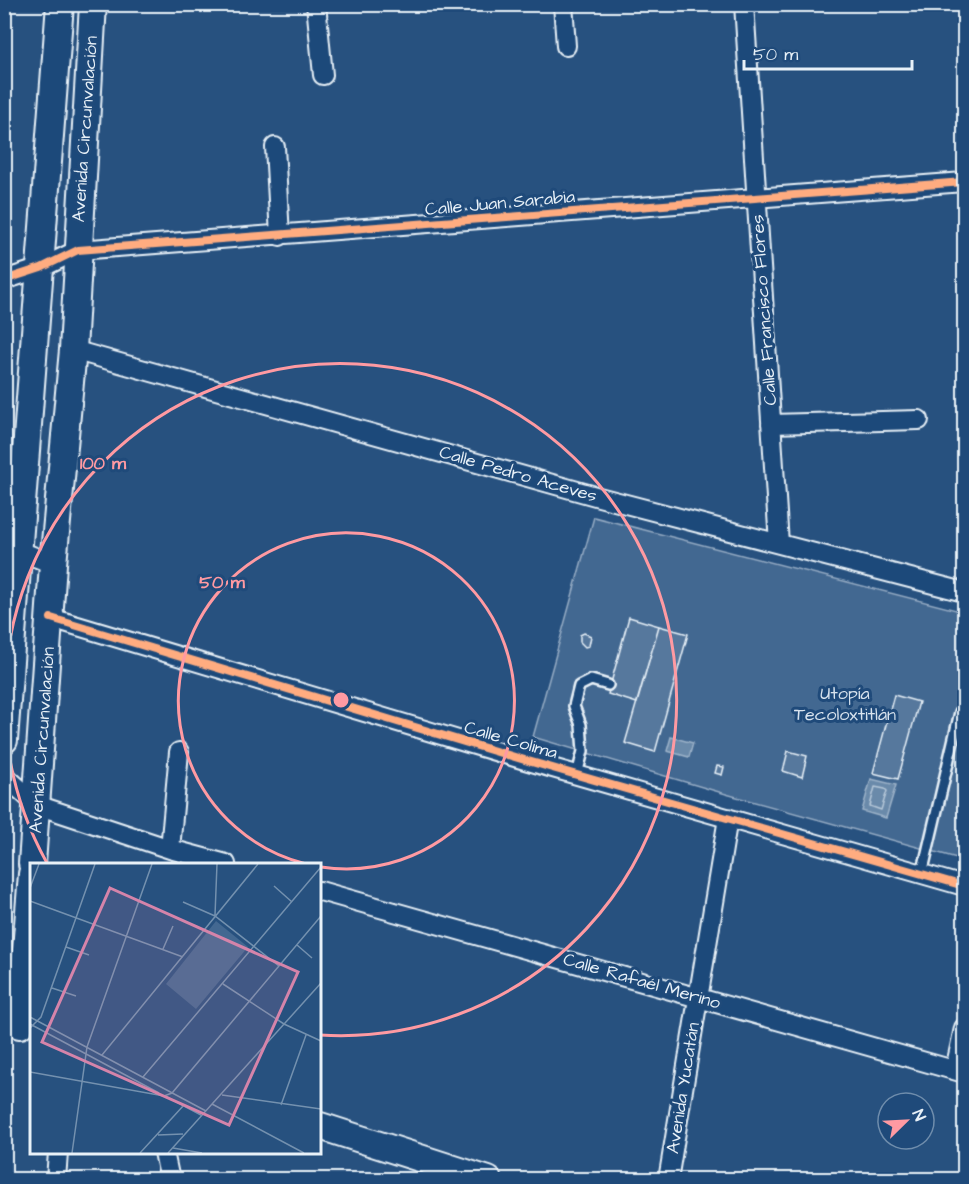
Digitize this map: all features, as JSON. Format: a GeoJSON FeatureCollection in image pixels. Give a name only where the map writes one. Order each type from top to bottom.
{"type":"FeatureCollection","features":[{"type":"Feature","properties":{"kind":"street","name":"Avenida Circunvalación"},"geometry":{"type":"LineString","coordinates":[[4,740],[11,545],[41,268],[60,4]]}},
{"type":"Feature","properties":{"kind":"street","name":"Avenida Circunvalación"},"geometry":{"type":"LineString","coordinates":[[32,863],[53,564],[72,350],[93,4]]}},
{"type":"Feature","properties":{"kind":"street"},"geometry":{"type":"LineString","coordinates":[[316,4],[322,75]]}},
{"type":"Feature","properties":{"kind":"street"},"geometry":{"type":"LineString","coordinates":[[563,4],[566,46]]}},
{"type":"Feature","properties":{"kind":"street","name":"Calle Francisco Flores"},"geometry":{"type":"LineString","coordinates":[[744,4],[779,544]]}},
{"type":"Feature","properties":{"kind":"street"},"geometry":{"type":"LineString","coordinates":[[276,147],[280,236]]}},
{"type":"Feature","properties":{"kind":"street","name":"Calle Juan Sarabia"},"geometry":{"type":"LineString","coordinates":[[4,280],[41,268],[78,250],[964,182]]}},
{"type":"Feature","properties":{"kind":"street","name":"Calle Pedro Aceves"},"geometry":{"type":"LineString","coordinates":[[72,350],[599,497],[964,592]]}},
{"type":"Feature","properties":{"kind":"street"},"geometry":{"type":"LineString","coordinates":[[771,424],[919,420]]}},
{"type":"Feature","properties":{"kind":"street"},"geometry":{"type":"LineString","coordinates":[[11,545],[53,564]]}},
{"type":"Feature","properties":{"kind":"street","name":"Calle Colima"},"geometry":{"type":"LineString","coordinates":[[51,618],[577,775],[964,886]]}},
{"type":"Feature","properties":{"kind":"street"},"geometry":{"type":"LineString","coordinates":[[170,849],[180,752]]}},
{"type":"Feature","properties":{"kind":"street"},"geometry":{"type":"LineString","coordinates":[[4,775],[37,805],[170,849],[222,863]]}},
{"type":"Feature","properties":{"kind":"street","name":"Avenida Yucatán"},"geometry":{"type":"LineString","coordinates":[[668,1179],[728,818]]}},
{"type":"Feature","properties":{"kind":"street","name":"Calle Rafaél Merino"},"geometry":{"type":"LineString","coordinates":[[321,891],[960,1072]]}},
{"type":"Feature","properties":{"kind":"street"},"geometry":{"type":"LineString","coordinates":[[19,1024],[30,897]]}},
{"type":"Feature","properties":{"kind":"street"},"geometry":{"type":"LineString","coordinates":[[960,1072],[964,1028]]}},
{"type":"Feature","properties":{"kind":"street"},"geometry":{"type":"LineString","coordinates":[[321,1126],[488,1179]]}},
{"type":"Feature","properties":{"kind":"street"},"geometry":{"type":"LineString","coordinates":[[56,1179],[58,1154]]}},
{"type":"Feature","properties":{"kind":"street"},"geometry":{"type":"LineString","coordinates":[[164,1154],[170,1179]]}},
{"type":"Feature","properties":{"kind":"lane"},"geometry":{"type":"LineString","coordinates":[[577,775],[583,751],[581,725],[574,706],[579,686],[591,680],[608,685]]}},
{"type":"Feature","properties":{"kind":"lane"},"geometry":{"type":"LineString","coordinates":[[922,874],[960,712]]}},
{"type":"Feature","properties":{"kind":"green space","name":"Utopía Tecoloxtitlán"},"geometry":{"type":"Polygon","coordinates":[[[594,517],[964,612],[964,860],[726,794],[533,737],[594,517]]]}},
{"type":"Feature","properties":{"kind":"water"},"geometry":{"type":"Polygon","coordinates":[[[671,737],[693,743],[689,757],[667,751],[671,737]]]}},
{"type":"Feature","properties":{"kind":"water"},"geometry":{"type":"Polygon","coordinates":[[[871,779],[896,785],[886,818],[862,811],[871,779]]]}},
{"type":"Feature","properties":{"kind":"building"},"geometry":{"type":"Polygon","coordinates":[[[629,617],[659,626],[637,703],[608,694],[629,617]]]}},
{"type":"Feature","properties":{"kind":"building"},"geometry":{"type":"Polygon","coordinates":[[[659,626],[688,634],[655,752],[625,743],[659,626]]]}},
{"type":"Feature","properties":{"kind":"building"},"geometry":{"type":"Polygon","coordinates":[[[584,633],[591,636],[589,646],[585,647],[580,642],[580,635],[584,633]]]}},
{"type":"Feature","properties":{"kind":"building"},"geometry":{"type":"Polygon","coordinates":[[[894,695],[919,702],[898,779],[873,773],[894,695]]]}},
{"type":"Feature","properties":{"kind":"building"},"geometry":{"type":"Polygon","coordinates":[[[788,751],[807,756],[802,777],[783,771],[788,751]]]}},
{"type":"Feature","properties":{"kind":"building"},"geometry":{"type":"Polygon","coordinates":[[[717,766],[724,767],[722,775],[715,773],[717,766]]]}},
{"type":"Feature","properties":{"kind":"cycle path"},"geometry":{"type":"LineString","coordinates":[[4,280],[41,268],[78,250],[964,182]]}},
{"type":"Feature","properties":{"kind":"cycle path"},"geometry":{"type":"LineString","coordinates":[[51,618],[528,761],[964,886]]}}]}
